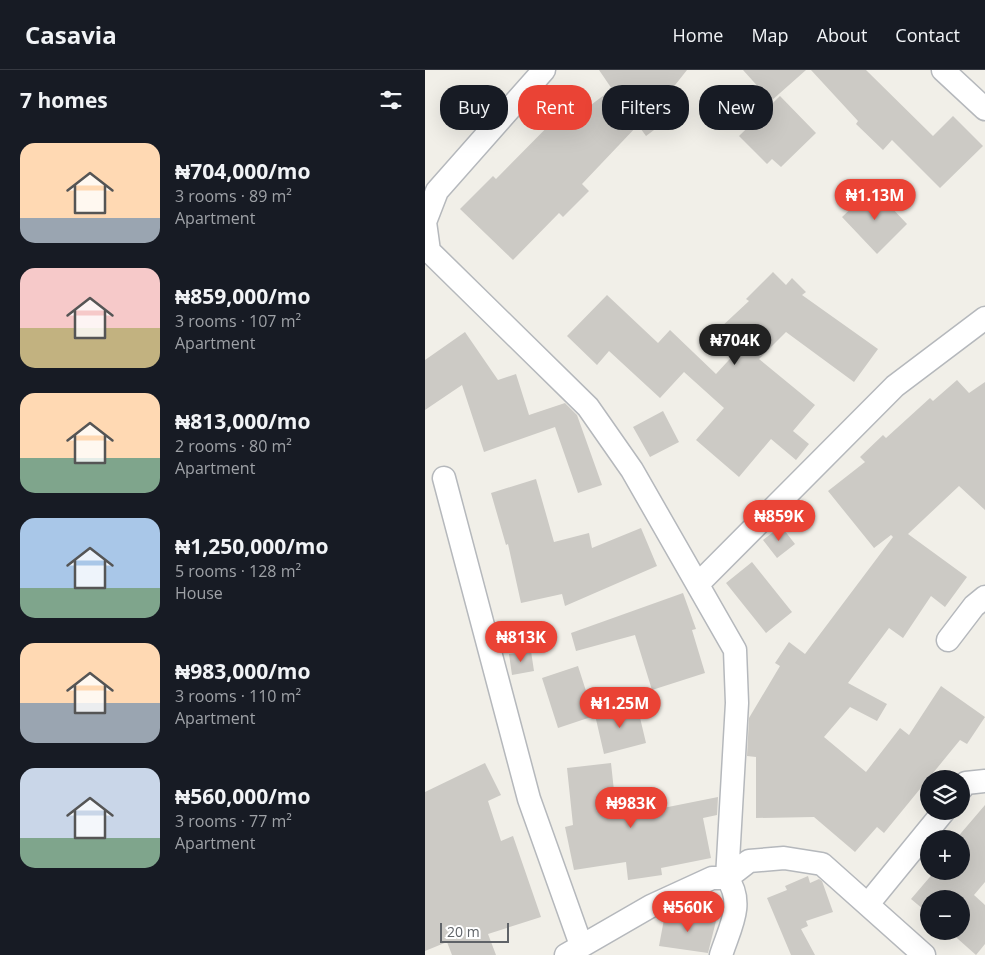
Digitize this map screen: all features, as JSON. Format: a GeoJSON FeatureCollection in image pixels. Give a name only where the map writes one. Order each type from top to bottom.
{"type":"FeatureCollection","features":[{"type":"Feature","properties":{"kind":"street"},"geometry":{"type":"LineString","coordinates":[[544,70],[437,191],[425,222],[429,251],[588,407],[632,470],[735,650],[737,703],[727,878],[735,890],[736,908],[721,955]]}},
{"type":"Feature","properties":{"kind":"street"},"geometry":{"type":"LineString","coordinates":[[943,70],[985,109]]}},
{"type":"Feature","properties":{"kind":"street"},"geometry":{"type":"LineString","coordinates":[[698,584],[895,386],[985,318]]}},
{"type":"Feature","properties":{"kind":"street"},"geometry":{"type":"LineString","coordinates":[[444,478],[529,799],[574,950],[651,906],[712,878],[727,878],[749,861],[784,858],[822,864],[924,955]]}},
{"type":"Feature","properties":{"kind":"street"},"geometry":{"type":"LineString","coordinates":[[947,640],[974,606],[985,597]]}},
{"type":"Feature","properties":{"kind":"street"},"geometry":{"type":"LineString","coordinates":[[970,783],[985,781]]}},
{"type":"Feature","properties":{"kind":"street"},"geometry":{"type":"LineString","coordinates":[[868,904],[937,820]]}},
{"type":"Feature","properties":{"kind":"building"},"geometry":{"type":"Polygon","coordinates":[[[599,70],[687,70],[675,85],[609,85],[599,70]]]}},
{"type":"Feature","properties":{"kind":"building"},"geometry":{"type":"Polygon","coordinates":[[[743,70],[806,70],[773,99],[773,85],[757,85],[743,70]]]}},
{"type":"Feature","properties":{"kind":"building"},"geometry":{"type":"Polygon","coordinates":[[[811,70],[866,70],[933,136],[953,116],[983,146],[940,188],[892,140],[883,150],[856,124],[858,121],[811,70]]]}},
{"type":"Feature","properties":{"kind":"building"},"geometry":{"type":"Polygon","coordinates":[[[780,96],[816,133],[781,167],[772,159],[767,164],[739,136],[745,130],[773,130],[773,103],[780,96]]]}},
{"type":"Feature","properties":{"kind":"building"},"geometry":{"type":"Polygon","coordinates":[[[602,97],[602,130],[633,130],[582,184],[589,191],[563,217],[559,213],[513,260],[460,209],[493,176],[496,179],[544,130],[592,130],[592,104],[602,97]]]}},
{"type":"Feature","properties":{"kind":"building"},"geometry":{"type":"Polygon","coordinates":[[[642,130],[654,130],[646,136],[642,130]]]}},
{"type":"Feature","properties":{"kind":"building"},"geometry":{"type":"Polygon","coordinates":[[[873,188],[907,224],[877,254],[842,217],[873,188]]]}},
{"type":"Feature","properties":{"kind":"building"},"geometry":{"type":"Polygon","coordinates":[[[773,272],[786,285],[792,278],[806,292],[802,295],[878,349],[854,382],[786,332],[759,359],[815,405],[793,431],[809,444],[796,460],[771,439],[739,477],[696,440],[724,408],[684,372],[660,398],[609,351],[597,365],[567,336],[607,295],[658,343],[670,330],[716,374],[739,349],[720,328],[749,301],[746,299],[773,272]]]}},
{"type":"Feature","properties":{"kind":"building"},"geometry":{"type":"Polygon","coordinates":[[[465,332],[498,380],[516,374],[529,415],[565,403],[577,415],[602,485],[578,493],[555,427],[484,452],[462,385],[425,410],[425,360],[465,332]]]}},
{"type":"Feature","properties":{"kind":"building"},"geometry":{"type":"Polygon","coordinates":[[[957,380],[969,393],[985,382],[985,510],[959,486],[908,534],[967,577],[945,607],[931,596],[903,638],[889,628],[848,683],[887,704],[877,721],[850,707],[824,737],[866,772],[900,728],[909,735],[941,686],[985,717],[967,744],[960,740],[935,770],[920,770],[920,789],[884,833],[877,827],[855,852],[814,817],[756,818],[756,757],[747,756],[749,718],[780,666],[775,663],[789,642],[805,654],[893,537],[891,535],[874,548],[828,491],[865,462],[860,457],[883,435],[886,438],[930,398],[933,401],[957,380]]]}},
{"type":"Feature","properties":{"kind":"building"},"geometry":{"type":"Polygon","coordinates":[[[663,411],[679,442],[650,457],[633,427],[663,411]]]}},
{"type":"Feature","properties":{"kind":"building"},"geometry":{"type":"Polygon","coordinates":[[[536,479],[554,542],[589,533],[592,548],[641,528],[657,566],[565,606],[562,594],[521,603],[508,544],[506,545],[491,493],[536,479]]]}},
{"type":"Feature","properties":{"kind":"building"},"geometry":{"type":"Polygon","coordinates":[[[781,526],[795,544],[777,558],[763,540],[781,526]]]}},
{"type":"Feature","properties":{"kind":"building"},"geometry":{"type":"Polygon","coordinates":[[[752,562],[792,612],[766,633],[726,583],[752,562]]]}},
{"type":"Feature","properties":{"kind":"building"},"geometry":{"type":"Polygon","coordinates":[[[683,593],[696,629],[692,630],[705,673],[652,690],[635,635],[576,651],[571,633],[683,593]]]}},
{"type":"Feature","properties":{"kind":"building"},"geometry":{"type":"Polygon","coordinates":[[[531,651],[534,671],[512,675],[509,654],[531,651]]]}},
{"type":"Feature","properties":{"kind":"building"},"geometry":{"type":"Polygon","coordinates":[[[578,666],[594,716],[558,728],[542,678],[578,666]]]}},
{"type":"Feature","properties":{"kind":"building"},"geometry":{"type":"Polygon","coordinates":[[[637,705],[646,743],[604,754],[595,715],[637,705]]]}},
{"type":"Feature","properties":{"kind":"building"},"geometry":{"type":"Polygon","coordinates":[[[485,763],[501,795],[488,801],[501,841],[513,836],[541,917],[488,934],[496,955],[452,955],[447,942],[425,951],[425,792],[485,763]]]}},
{"type":"Feature","properties":{"kind":"building"},"geometry":{"type":"Polygon","coordinates":[[[611,763],[617,819],[664,813],[663,808],[718,797],[717,815],[703,818],[711,858],[661,868],[662,875],[628,880],[626,862],[574,870],[565,827],[573,825],[567,768],[611,763]]]}},
{"type":"Feature","properties":{"kind":"building"},"geometry":{"type":"Polygon","coordinates":[[[985,805],[985,882],[974,895],[985,905],[985,944],[976,955],[959,940],[970,940],[970,890],[920,890],[920,906],[911,899],[927,880],[970,880],[970,830],[964,830],[985,805]]]}},
{"type":"Feature","properties":{"kind":"building"},"geometry":{"type":"Polygon","coordinates":[[[808,876],[810,883],[819,879],[822,881],[833,912],[806,921],[808,926],[801,929],[815,955],[791,955],[767,898],[787,890],[785,886],[808,876]]]}},
{"type":"Feature","properties":{"kind":"building"},"geometry":{"type":"Polygon","coordinates":[[[665,914],[699,918],[700,914],[717,917],[708,953],[659,946],[665,914]]]}}]}
